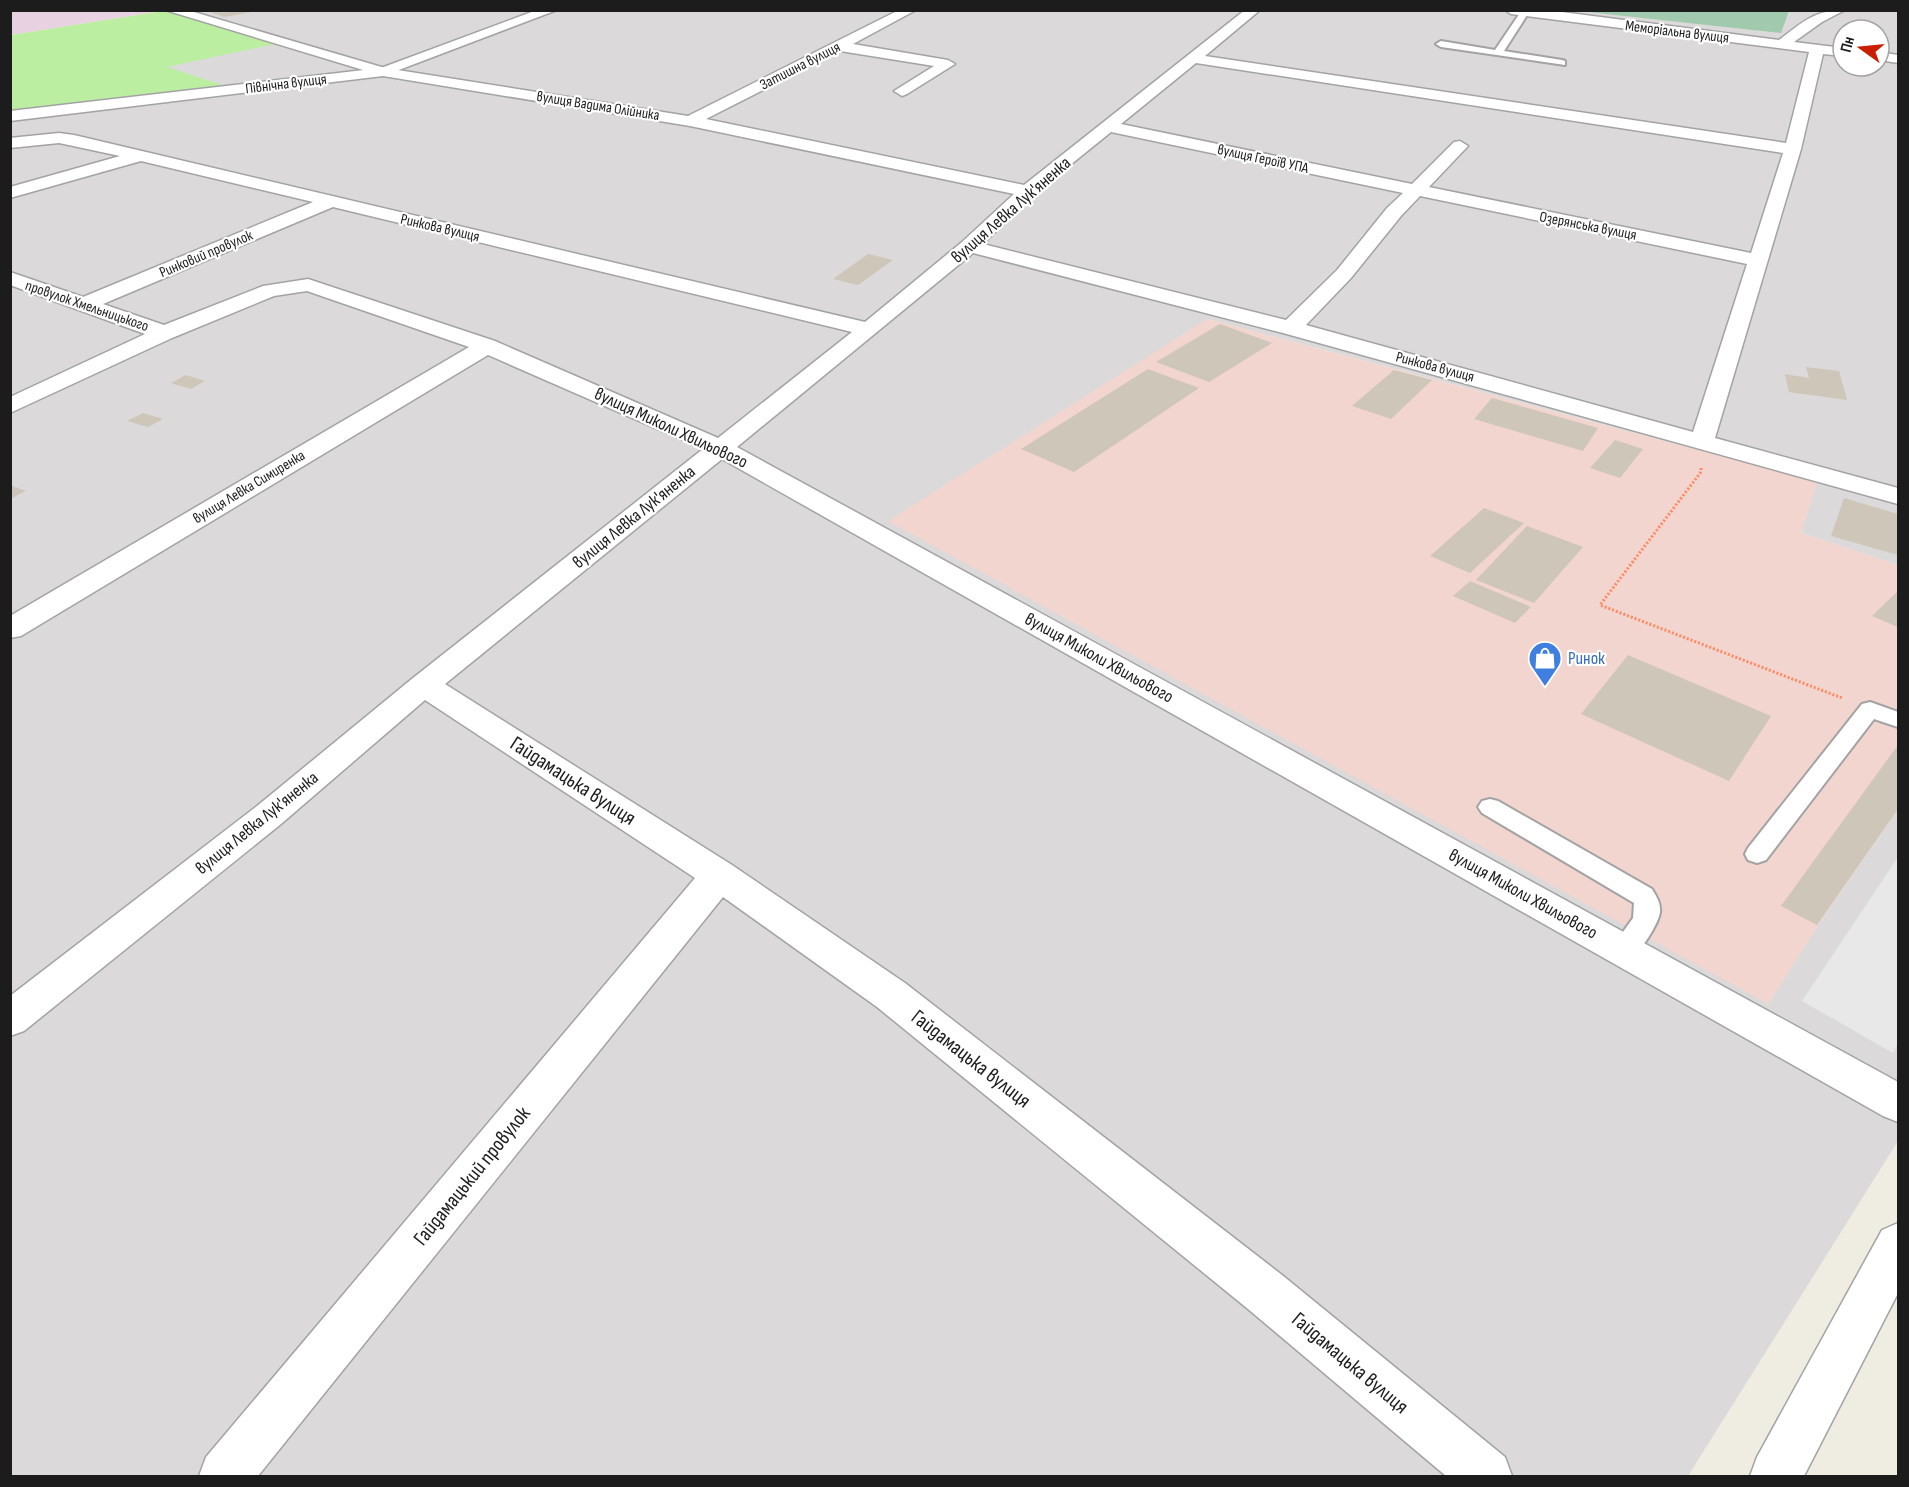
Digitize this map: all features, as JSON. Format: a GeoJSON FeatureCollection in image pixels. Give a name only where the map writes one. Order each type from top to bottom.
{"type":"FeatureCollection","features":[{"type":"Feature","properties":{"kind":"street","name":"вулиця Вадима Олійника"},"geometry":{"type":"LineString","coordinates":[[171,10],[383,72],[690,121],[1027,191]]}},
{"type":"Feature","properties":{"kind":"street","name":"Північна вулиця"},"geometry":{"type":"LineString","coordinates":[[10,116],[383,72],[552,10]]}},
{"type":"Feature","properties":{"kind":"street","name":"Затишна вулиця"},"geometry":{"type":"LineString","coordinates":[[690,121],[910,10]]}},
{"type":"Feature","properties":{"kind":"street","name":"вулиця Левка Лук'яненка"},"geometry":{"type":"LineString","coordinates":[[10,1019],[869,329],[969,246],[1027,191],[1196,59],[1254,10]]}},
{"type":"Feature","properties":{"kind":"street"},"geometry":{"type":"LineString","coordinates":[[1782,44],[1817,19],[1839,10]]}},
{"type":"Feature","properties":{"kind":"street","name":"Меморіальна вулиця"},"geometry":{"type":"LineString","coordinates":[[1518,11],[1831,51]]}},
{"type":"Feature","properties":{"kind":"street"},"geometry":{"type":"LineString","coordinates":[[838,46],[948,64],[902,92]]}},
{"type":"Feature","properties":{"kind":"street"},"geometry":{"type":"LineString","coordinates":[[1702,441],[1793,149],[1817,49]]}},
{"type":"Feature","properties":{"kind":"street"},"geometry":{"type":"LineString","coordinates":[[1196,59],[1793,149]]}},
{"type":"Feature","properties":{"kind":"street","name":"вулиця Героїв УПА"},"geometry":{"type":"LineString","coordinates":[[1110,127],[1417,191]]}},
{"type":"Feature","properties":{"kind":"street","name":"Ринкова вулиця"},"geometry":{"type":"LineString","coordinates":[[10,143],[66,139],[869,329]]}},
{"type":"Feature","properties":{"kind":"street"},"geometry":{"type":"LineString","coordinates":[[1291,328],[1344,274],[1394,212],[1460,146]]}},
{"type":"Feature","properties":{"kind":"street"},"geometry":{"type":"LineString","coordinates":[[10,193],[136,157]]}},
{"type":"Feature","properties":{"kind":"street","name":"Озерянська вулиця"},"geometry":{"type":"LineString","coordinates":[[1417,191],[1758,260]]}},
{"type":"Feature","properties":{"kind":"street","name":"Ринковий провулок"},"geometry":{"type":"LineString","coordinates":[[82,305],[330,202]]}},
{"type":"Feature","properties":{"kind":"street","name":"Ринкова вулиця"},"geometry":{"type":"LineString","coordinates":[[969,246],[1291,328],[1899,496]]}},
{"type":"Feature","properties":{"kind":"street","name":"провулок Хмельницького"},"geometry":{"type":"LineString","coordinates":[[10,278],[164,333]]}},
{"type":"Feature","properties":{"kind":"street","name":"вулиця Миколи Хвильового"},"geometry":{"type":"LineString","coordinates":[[10,406],[164,333],[270,290],[309,285],[487,346],[721,447],[1899,1103]]}},
{"type":"Feature","properties":{"kind":"street","name":"вулиця Левка Симиренка"},"geometry":{"type":"LineString","coordinates":[[10,629],[487,346]]}},
{"type":"Feature","properties":{"kind":"street","name":"Гайдамацька вулиця"},"geometry":{"type":"LineString","coordinates":[[424,685],[719,874],[901,1002],[1265,1292],[1486,1476]]}},
{"type":"Feature","properties":{"kind":"street","name":"Гайдамацький провулок"},"geometry":{"type":"LineString","coordinates":[[225,1476],[719,874]]}},
{"type":"Feature","properties":{"kind":"street"},"geometry":{"type":"LineString","coordinates":[[1776,1476],[1899,1246]]}},
{"type":"Feature","properties":{"kind":"lane"},"geometry":{"type":"LineString","coordinates":[[1498,53],[1518,11]]}},
{"type":"Feature","properties":{"kind":"lane"},"geometry":{"type":"LineString","coordinates":[[1441,44],[1562,63]]}},
{"type":"Feature","properties":{"kind":"lane"},"geometry":{"type":"LineString","coordinates":[[1756,854],[1870,709],[1899,720]]}},
{"type":"Feature","properties":{"kind":"lane"},"geometry":{"type":"LineString","coordinates":[[1490,807],[1643,896],[1648,902],[1648,915],[1623,950]]}},
{"type":"Feature","properties":{"kind":"path"},"geometry":{"type":"LineString","coordinates":[[1702,441],[1699,450],[1701,472],[1600,605],[1870,709]]}},
{"type":"Feature","properties":{"kind":"shaded area"},"geometry":{"type":"Polygon","coordinates":[[[11,10],[161,10],[161,11],[11,35],[11,10]]]}},
{"type":"Feature","properties":{"kind":"shaded area"},"geometry":{"type":"Polygon","coordinates":[[[1579,10],[1780,33],[1789,11],[1898,11],[1898,565],[1801,533],[1817,482],[1208,319],[1768,1004],[1818,925],[1898,809],[1898,1141],[1688,1476],[11,1476],[10,116],[233,89],[165,67],[169,11],[1579,10]]]}},
{"type":"Feature","properties":{"kind":"shaded area","name":"Ринок"},"geometry":{"type":"Polygon","coordinates":[[[1207,319],[1817,482],[1801,533],[1898,565],[1898,809],[1818,925],[1768,1004],[888,521],[1207,319]]]}},
{"type":"Feature","properties":{"kind":"shaded area"},"geometry":{"type":"Polygon","coordinates":[[[1898,857],[1898,1043],[1893,1053],[1802,1001],[1898,857]]]}},
{"type":"Feature","properties":{"kind":"green space"},"geometry":{"type":"Polygon","coordinates":[[[169,10],[280,43],[167,67],[235,89],[11,116],[11,35],[169,10]]]}},
{"type":"Feature","properties":{"kind":"green space"},"geometry":{"type":"Polygon","coordinates":[[[1579,11],[1789,11],[1781,33],[1579,11]]]}},
{"type":"Feature","properties":{"kind":"building"},"geometry":{"type":"Polygon","coordinates":[[[204,10],[257,10],[257,11],[224,17],[204,10]]]}},
{"type":"Feature","properties":{"kind":"building"},"geometry":{"type":"Polygon","coordinates":[[[868,254],[893,260],[858,285],[833,279],[868,254]]]}},
{"type":"Feature","properties":{"kind":"building"},"geometry":{"type":"Polygon","coordinates":[[[1220,324],[1272,343],[1209,382],[1156,362],[1220,324]]]}},
{"type":"Feature","properties":{"kind":"building"},"geometry":{"type":"Polygon","coordinates":[[[1806,367],[1839,371],[1847,400],[1789,392],[1785,374],[1809,378],[1806,367]]]}},
{"type":"Feature","properties":{"kind":"building"},"geometry":{"type":"Polygon","coordinates":[[[1148,369],[1199,388],[1074,472],[1021,449],[1148,369]]]}},
{"type":"Feature","properties":{"kind":"building"},"geometry":{"type":"Polygon","coordinates":[[[1394,370],[1432,380],[1391,419],[1352,406],[1394,370]]]}},
{"type":"Feature","properties":{"kind":"building"},"geometry":{"type":"Polygon","coordinates":[[[186,375],[205,381],[191,389],[171,383],[186,375]]]}},
{"type":"Feature","properties":{"kind":"building"},"geometry":{"type":"Polygon","coordinates":[[[1492,398],[1598,428],[1583,451],[1474,419],[1492,398]]]}},
{"type":"Feature","properties":{"kind":"building"},"geometry":{"type":"Polygon","coordinates":[[[143,413],[163,419],[148,427],[127,421],[143,413]]]}},
{"type":"Feature","properties":{"kind":"building"},"geometry":{"type":"Polygon","coordinates":[[[1615,440],[1643,449],[1620,478],[1590,468],[1615,440]]]}},
{"type":"Feature","properties":{"kind":"building"},"geometry":{"type":"Polygon","coordinates":[[[10,485],[26,491],[10,499],[10,485]]]}},
{"type":"Feature","properties":{"kind":"building"},"geometry":{"type":"Polygon","coordinates":[[[1844,498],[1898,514],[1898,555],[1831,536],[1844,498]]]}},
{"type":"Feature","properties":{"kind":"building"},"geometry":{"type":"Polygon","coordinates":[[[1484,508],[1524,523],[1470,573],[1430,556],[1484,508]]]}},
{"type":"Feature","properties":{"kind":"building"},"geometry":{"type":"Polygon","coordinates":[[[1527,526],[1583,547],[1534,603],[1476,580],[1527,526]]]}},
{"type":"Feature","properties":{"kind":"building"},"geometry":{"type":"Polygon","coordinates":[[[1470,581],[1531,607],[1515,623],[1453,596],[1470,581]]]}},
{"type":"Feature","properties":{"kind":"building"},"geometry":{"type":"Polygon","coordinates":[[[1898,591],[1898,627],[1872,616],[1898,591]]]}},
{"type":"Feature","properties":{"kind":"building"},"geometry":{"type":"Polygon","coordinates":[[[1628,655],[1771,716],[1729,781],[1581,714],[1628,655]]]}},
{"type":"Feature","properties":{"kind":"building"},"geometry":{"type":"Polygon","coordinates":[[[1898,745],[1898,809],[1817,925],[1781,906],[1898,745]]]}},
{"type":"Feature","properties":{"kind":"place","name":"Ринок"},"geometry":{"type":"Point","coordinates":[1545,687]}}]}
